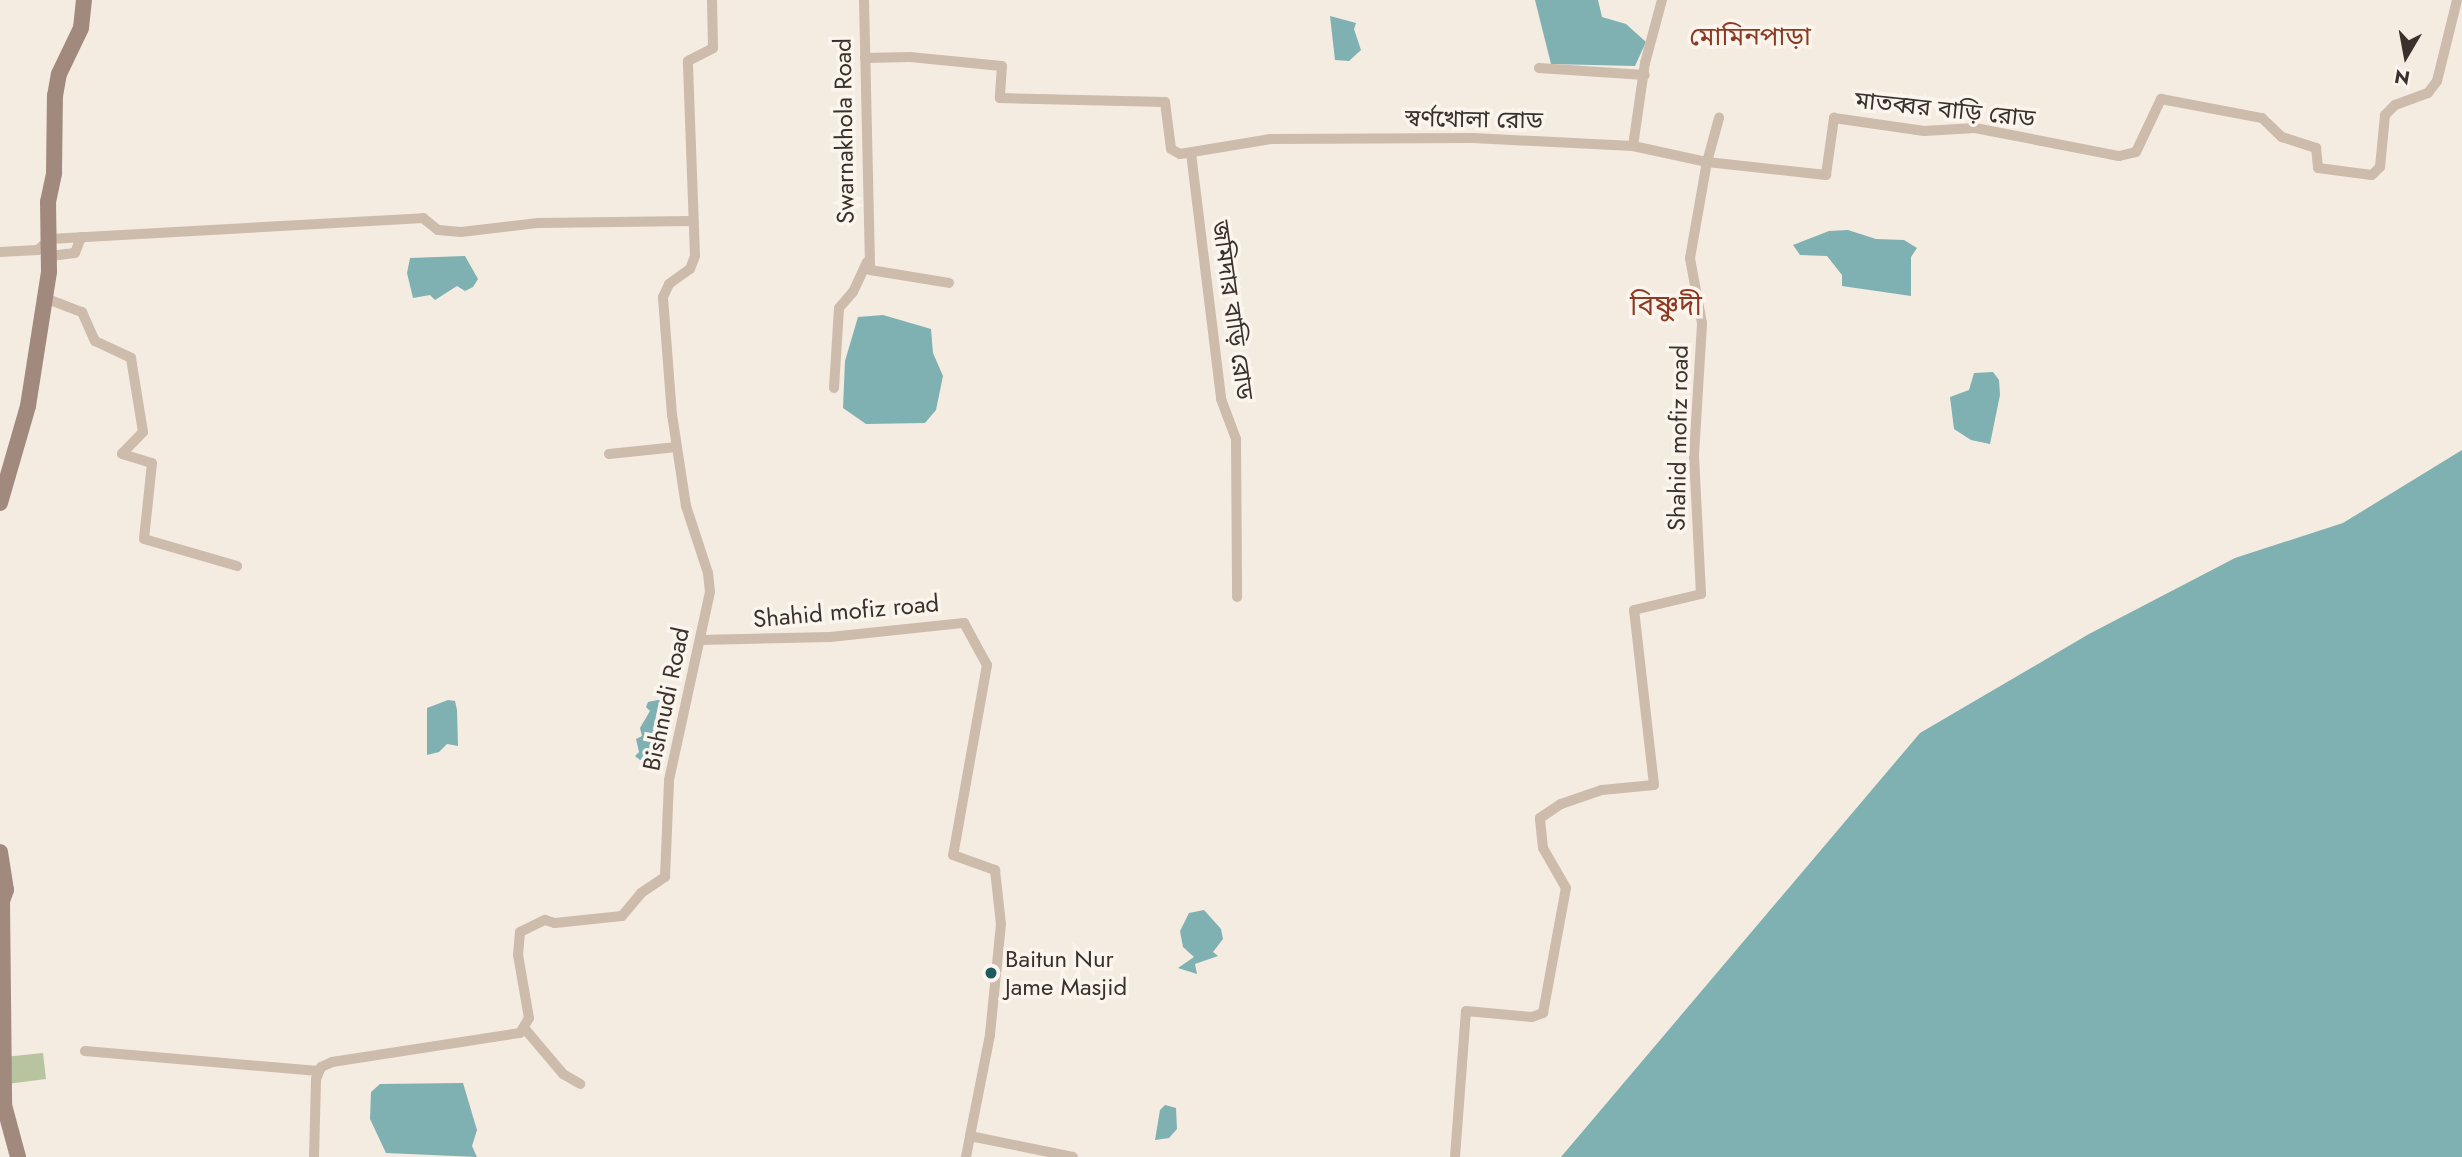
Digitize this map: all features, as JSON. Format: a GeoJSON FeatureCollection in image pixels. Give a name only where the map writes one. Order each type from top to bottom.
{"type":"FeatureCollection","features":[{"type":"Feature","properties":{"kind":"street"},"geometry":{"type":"LineString","coordinates":[[0,503],[28,407],[45,298],[50,256],[48,202],[54,173],[55,96],[62,65],[80,28],[84,0]]}},
{"type":"Feature","properties":{"kind":"street","name":"Bishnudi Road"},"geometry":{"type":"LineString","coordinates":[[525,1029],[529,1018],[518,955],[520,932],[545,920],[555,923],[622,916],[641,893],[665,877],[669,779],[710,592],[708,573],[686,506],[677,447],[663,297],[669,284],[693,264],[688,61],[712,48],[712,0]]}},
{"type":"Feature","properties":{"kind":"street","name":"Swarnakhola Road"},"geometry":{"type":"LineString","coordinates":[[864,0],[867,262]]}},
{"type":"Feature","properties":{"kind":"street"},"geometry":{"type":"LineString","coordinates":[[1633,146],[1662,0]]}},
{"type":"Feature","properties":{"kind":"street","name":"মাতব্বর বাড়ি রোড"},"geometry":{"type":"LineString","coordinates":[[1707,162],[1826,175],[1833,118],[1924,131],[1975,128],[2119,156],[2136,152],[2161,99],[2262,118],[2281,137],[2316,148],[2318,168],[2372,175],[2380,167],[2385,115],[2395,105],[2428,93],[2437,81],[2456,0]]}},
{"type":"Feature","properties":{"kind":"street"},"geometry":{"type":"LineString","coordinates":[[865,58],[910,57],[1002,66],[1000,98],[1166,102],[1171,149],[1191,153]]}},
{"type":"Feature","properties":{"kind":"street"},"geometry":{"type":"LineString","coordinates":[[1539,68],[1645,75]]}},
{"type":"Feature","properties":{"kind":"street"},"geometry":{"type":"LineString","coordinates":[[1707,162],[1719,118]]}},
{"type":"Feature","properties":{"kind":"street","name":"স্বর্ণখোলা রোড"},"geometry":{"type":"LineString","coordinates":[[1191,153],[1271,139],[1474,138],[1633,146],[1707,162]]}},
{"type":"Feature","properties":{"kind":"street","name":"জমিদার বাড়ি রোড"},"geometry":{"type":"LineString","coordinates":[[1191,153],[1221,399],[1236,439],[1237,597]]}},
{"type":"Feature","properties":{"kind":"street","name":"Shahid mofiz road"},"geometry":{"type":"LineString","coordinates":[[1455,1157],[1466,1011],[1532,1017],[1543,1013],[1566,888],[1543,848],[1540,818],[1594,792],[1654,785],[1634,610],[1701,594],[1694,455],[1702,323],[1690,258],[1707,162]]}},
{"type":"Feature","properties":{"kind":"street"},"geometry":{"type":"LineString","coordinates":[[0,252],[38,250],[50,239],[423,218],[438,230],[461,232],[538,223],[692,222]]}},
{"type":"Feature","properties":{"kind":"street"},"geometry":{"type":"LineString","coordinates":[[50,256],[75,253],[81,237]]}},
{"type":"Feature","properties":{"kind":"street"},"geometry":{"type":"LineString","coordinates":[[867,262],[870,270],[949,283]]}},
{"type":"Feature","properties":{"kind":"street"},"geometry":{"type":"LineString","coordinates":[[834,388],[839,308],[853,292],[867,262]]}},
{"type":"Feature","properties":{"kind":"street"},"geometry":{"type":"LineString","coordinates":[[45,298],[82,312],[95,341],[131,358],[143,432],[122,454],[152,463],[144,539],[237,566]]}},
{"type":"Feature","properties":{"kind":"street"},"geometry":{"type":"LineString","coordinates":[[609,454],[677,447]]}},
{"type":"Feature","properties":{"kind":"street","name":"Shahid mofiz road"},"geometry":{"type":"LineString","coordinates":[[700,640],[820,637],[964,623],[974,641],[987,665],[953,855],[995,870],[1001,924],[990,1035],[970,1136]]}},
{"type":"Feature","properties":{"kind":"street"},"geometry":{"type":"LineString","coordinates":[[0,852],[6,890],[2,901],[4,1105],[18,1157]]}},
{"type":"Feature","properties":{"kind":"street"},"geometry":{"type":"LineString","coordinates":[[85,1051],[318,1071],[332,1062],[525,1029],[564,1074],[580,1084]]}},
{"type":"Feature","properties":{"kind":"street"},"geometry":{"type":"LineString","coordinates":[[314,1157],[318,1071]]}},
{"type":"Feature","properties":{"kind":"street"},"geometry":{"type":"LineString","coordinates":[[966,1157],[970,1136],[1073,1157]]}},
{"type":"Feature","properties":{"kind":"green space"},"geometry":{"type":"Polygon","coordinates":[[[43,1053],[46,1079],[7,1084],[4,1057],[43,1053]]]}},
{"type":"Feature","properties":{"kind":"water"},"geometry":{"type":"Polygon","coordinates":[[[1535,0],[1598,0],[1602,17],[1626,24],[1646,42],[1635,66],[1551,64],[1535,0]]]}},
{"type":"Feature","properties":{"kind":"water"},"geometry":{"type":"Polygon","coordinates":[[[1330,16],[1356,23],[1354,29],[1361,50],[1349,61],[1335,60],[1330,16]]]}},
{"type":"Feature","properties":{"kind":"water"},"geometry":{"type":"Polygon","coordinates":[[[1848,230],[1876,239],[1904,240],[1917,248],[1911,257],[1911,296],[1842,286],[1842,275],[1827,256],[1800,255],[1793,245],[1829,231],[1848,230]]]}},
{"type":"Feature","properties":{"kind":"water"},"geometry":{"type":"Polygon","coordinates":[[[465,256],[478,279],[473,287],[465,291],[457,286],[435,300],[430,295],[413,298],[407,273],[410,258],[465,256]]]}},
{"type":"Feature","properties":{"kind":"water"},"geometry":{"type":"Polygon","coordinates":[[[883,315],[931,329],[933,353],[943,376],[936,410],[925,423],[866,424],[843,408],[845,361],[858,317],[883,315]]]}},
{"type":"Feature","properties":{"kind":"water"},"geometry":{"type":"Polygon","coordinates":[[[1993,372],[1999,380],[2000,395],[1990,444],[1971,440],[1954,429],[1950,397],[1969,390],[1974,373],[1993,372]]]}},
{"type":"Feature","properties":{"kind":"water"},"geometry":{"type":"Polygon","coordinates":[[[2462,450],[2462,1157],[1561,1157],[1920,733],[2089,634],[2235,558],[2343,523],[2462,450]]]}},
{"type":"Feature","properties":{"kind":"water"},"geometry":{"type":"Polygon","coordinates":[[[663,699],[676,705],[665,759],[640,760],[635,756],[639,752],[636,739],[642,736],[640,728],[650,711],[646,707],[648,702],[663,699]]]}},
{"type":"Feature","properties":{"kind":"water"},"geometry":{"type":"Polygon","coordinates":[[[448,700],[455,701],[457,710],[458,746],[447,744],[439,752],[427,755],[427,708],[448,700]]]}},
{"type":"Feature","properties":{"kind":"water"},"geometry":{"type":"Polygon","coordinates":[[[1204,910],[1221,929],[1223,939],[1213,952],[1218,956],[1195,964],[1197,974],[1178,968],[1194,957],[1183,947],[1180,931],[1189,913],[1204,910]]]}},
{"type":"Feature","properties":{"kind":"water"},"geometry":{"type":"Polygon","coordinates":[[[463,1083],[477,1130],[472,1146],[477,1157],[386,1153],[370,1119],[371,1092],[380,1084],[463,1083]]]}},
{"type":"Feature","properties":{"kind":"water"},"geometry":{"type":"Polygon","coordinates":[[[1165,1105],[1176,1108],[1177,1129],[1169,1138],[1155,1140],[1160,1110],[1165,1105]]]}},
{"type":"Feature","properties":{"kind":"place","name":"Baitun Nur Jame Masjid"},"geometry":{"type":"Point","coordinates":[991,973]}},
{"type":"Feature","properties":{"kind":"district","name":"মোমিনপাড়া"},"geometry":{"type":"Point","coordinates":[1750,37]}},
{"type":"Feature","properties":{"kind":"district","name":"বিষ্ণুদী"},"geometry":{"type":"Point","coordinates":[1666,306]}}]}
